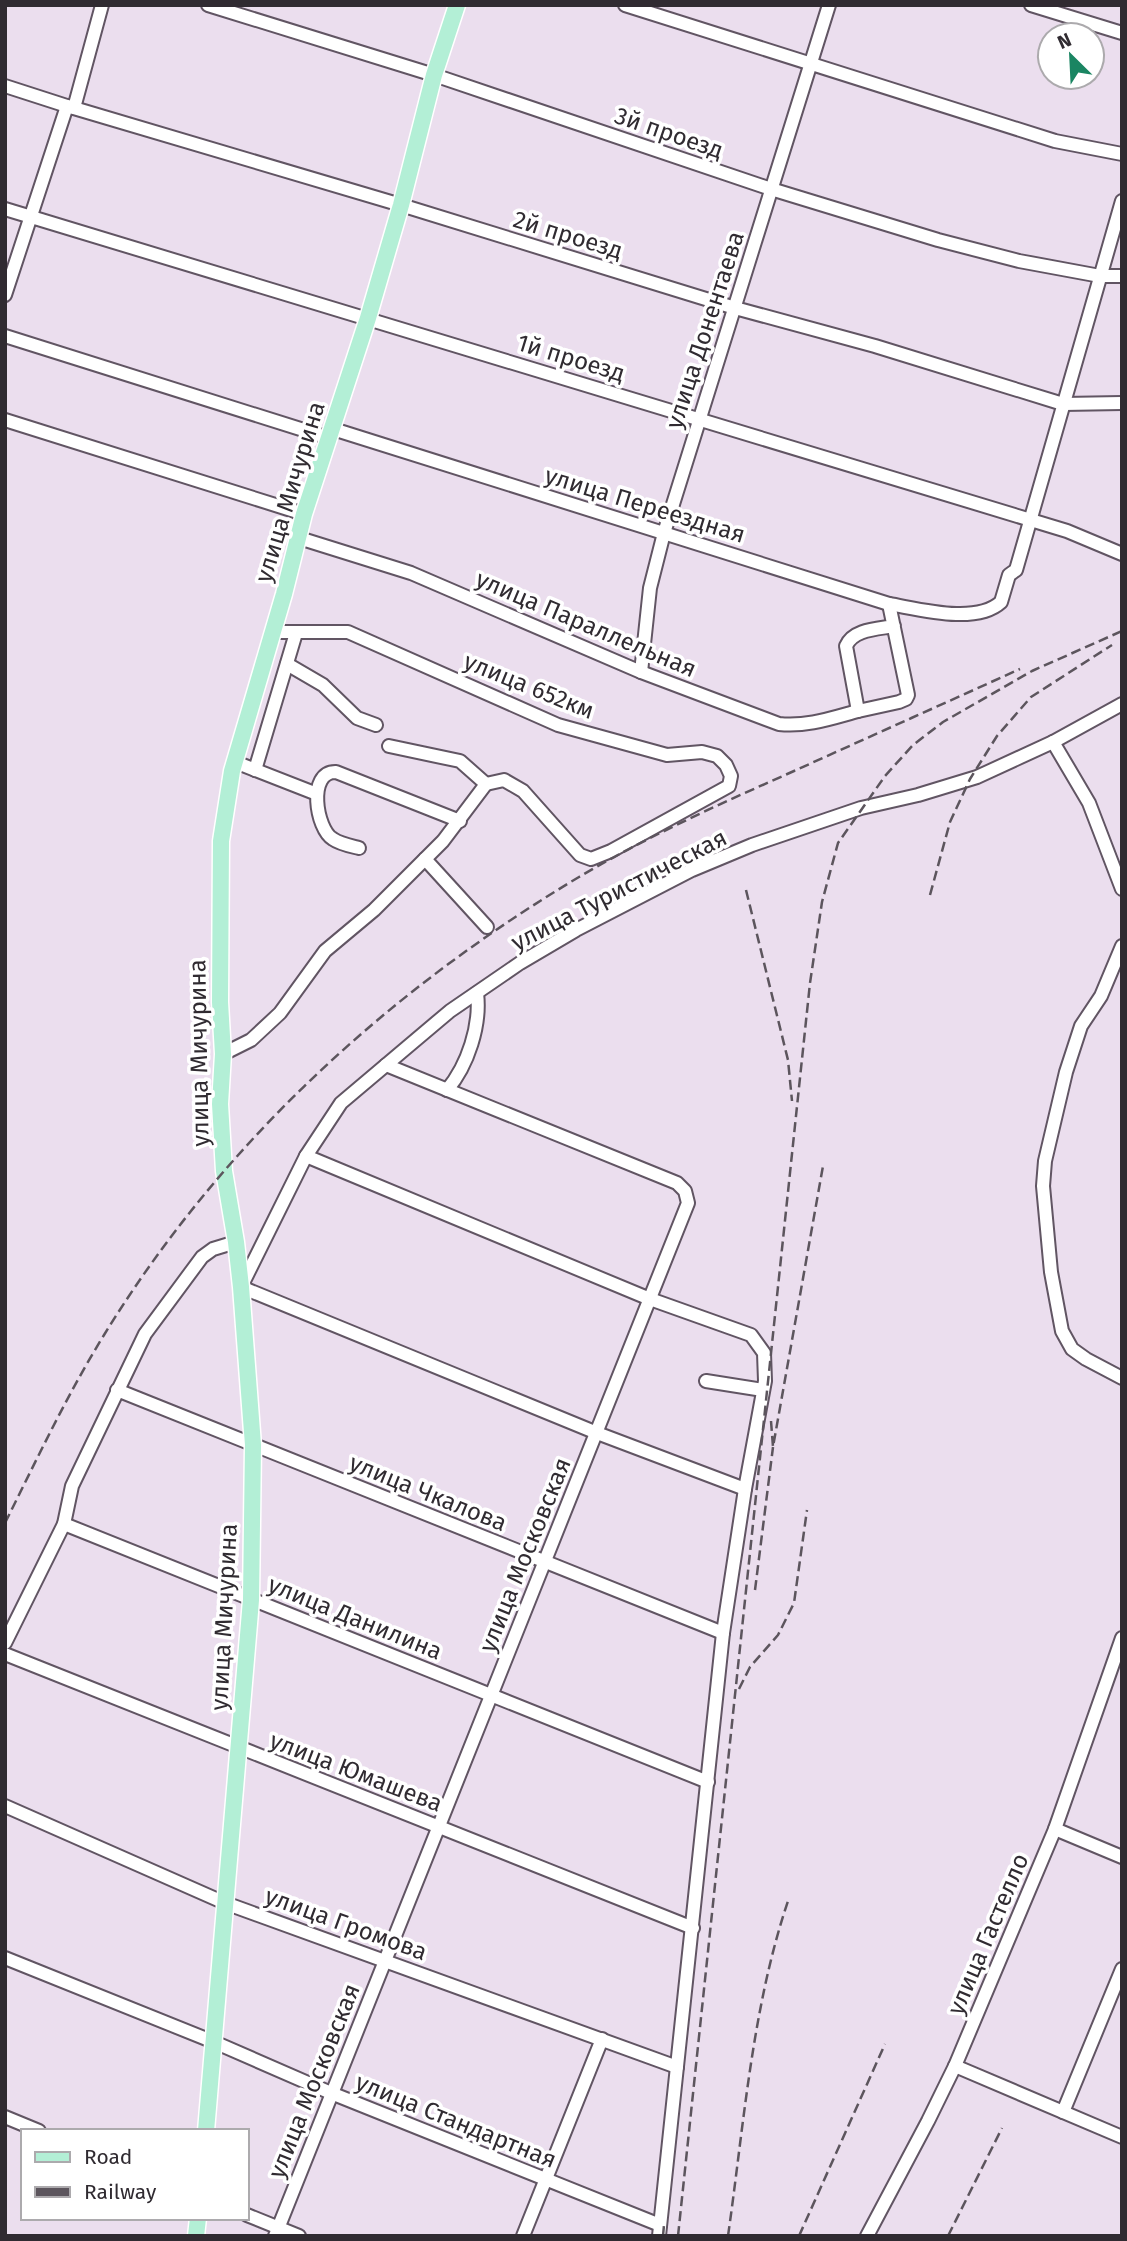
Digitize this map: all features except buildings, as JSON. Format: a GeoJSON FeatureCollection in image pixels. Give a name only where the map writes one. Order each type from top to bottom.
{"type":"FeatureCollection","features":[{"type":"Feature","properties":{"kind":"main road","name":"улица Мичурина"},"geometry":{"type":"LineString","coordinates":[[206,2129],[251,1600],[253,1445],[241,1287],[224,1171],[220,1104],[223,1054],[220,1002],[221,841],[234,762],[273,632],[304,514],[368,318],[401,205],[434,75],[457,5]]}},
{"type":"Feature","properties":{"kind":"street"},"geometry":{"type":"LineString","coordinates":[[5,295],[102,5]]}},
{"type":"Feature","properties":{"kind":"street","name":"3й проезд"},"geometry":{"type":"LineString","coordinates":[[208,5],[434,75],[771,189],[938,240],[1019,261],[1100,276],[1122,276]]}},
{"type":"Feature","properties":{"kind":"street"},"geometry":{"type":"LineString","coordinates":[[625,5],[1055,141],[1122,154]]}},
{"type":"Feature","properties":{"kind":"street","name":"улица Донентаева"},"geometry":{"type":"LineString","coordinates":[[641,672],[650,588],[664,533],[829,5]]}},
{"type":"Feature","properties":{"kind":"street"},"geometry":{"type":"LineString","coordinates":[[1031,5],[1122,33]]}},
{"type":"Feature","properties":{"kind":"street","name":"2й проезд"},"geometry":{"type":"LineString","coordinates":[[5,86],[735,308],[875,346],[1063,404],[1122,403]]}},
{"type":"Feature","properties":{"kind":"street"},"geometry":{"type":"LineString","coordinates":[[1031,520],[1122,201]]}},
{"type":"Feature","properties":{"kind":"street","name":"1й проезд"},"geometry":{"type":"LineString","coordinates":[[5,209],[1067,531],[1122,554]]}},
{"type":"Feature","properties":{"kind":"street","name":"улица Переездная"},"geometry":{"type":"LineString","coordinates":[[5,336],[664,533],[889,604],[946,615],[989,609],[1001,602],[1009,576],[1016,570],[1031,520]]}},
{"type":"Feature","properties":{"kind":"street"},"geometry":{"type":"LineString","coordinates":[[5,420],[304,514]]}},
{"type":"Feature","properties":{"kind":"street","name":"улица Параллельная"},"geometry":{"type":"LineString","coordinates":[[299,538],[411,573],[641,672],[779,724],[795,726],[815,723],[905,699],[908,695],[894,626]]}},
{"type":"Feature","properties":{"kind":"street"},"geometry":{"type":"LineString","coordinates":[[858,711],[846,646],[848,640],[856,634],[894,626],[889,604]]}},
{"type":"Feature","properties":{"kind":"street","name":"улица 652км"},"geometry":{"type":"LineString","coordinates":[[273,632],[348,632],[558,725],[667,755],[702,752],[718,756],[731,776],[729,786],[611,851],[591,859],[580,855],[523,791],[504,779],[486,784]]}},
{"type":"Feature","properties":{"kind":"street"},"geometry":{"type":"LineString","coordinates":[[256,770],[296,633]]}},
{"type":"Feature","properties":{"kind":"street"},"geometry":{"type":"LineString","coordinates":[[288,664],[323,685],[357,718],[376,725]]}},
{"type":"Feature","properties":{"kind":"street","name":"улица Туристическая"},"geometry":{"type":"LineString","coordinates":[[241,1287],[306,1156],[341,1103],[450,1011],[520,963],[576,930],[692,870],[752,845],[861,808],[918,795],[977,777],[1053,742],[1122,704]]}},
{"type":"Feature","properties":{"kind":"street"},"geometry":{"type":"LineString","coordinates":[[1053,742],[1089,803],[1122,889]]}},
{"type":"Feature","properties":{"kind":"street"},"geometry":{"type":"LineString","coordinates":[[223,1054],[251,1040],[280,1013],[325,951],[374,910],[425,859],[460,821],[486,784],[460,761],[389,746]]}},
{"type":"Feature","properties":{"kind":"street"},"geometry":{"type":"LineString","coordinates":[[234,762],[317,794]]}},
{"type":"Feature","properties":{"kind":"street"},"geometry":{"type":"LineString","coordinates":[[359,848],[332,839],[324,829],[317,794],[322,777],[330,772],[336,772],[460,821]]}},
{"type":"Feature","properties":{"kind":"street"},"geometry":{"type":"LineString","coordinates":[[425,859],[487,927]]}},
{"type":"Feature","properties":{"kind":"street"},"geometry":{"type":"LineString","coordinates":[[1122,946],[1101,996],[1081,1026],[1066,1072],[1045,1161],[1043,1186],[1051,1272],[1062,1331],[1072,1349],[1122,1378]]}},
{"type":"Feature","properties":{"kind":"street"},"geometry":{"type":"LineString","coordinates":[[447,1090],[462,1071],[478,1007],[477,993]]}},
{"type":"Feature","properties":{"kind":"street","name":"улица Московская"},"geometry":{"type":"LineString","coordinates":[[277,2232],[688,1203],[685,1191],[677,1183],[386,1065]]}},
{"type":"Feature","properties":{"kind":"street"},"geometry":{"type":"LineString","coordinates":[[306,1156],[650,1299],[751,1335],[764,1353],[763,1390],[723,1633],[659,2230]]}},
{"type":"Feature","properties":{"kind":"street"},"geometry":{"type":"LineString","coordinates":[[5,1643],[64,1524],[72,1486],[145,1334],[202,1257],[213,1249],[236,1242]]}},
{"type":"Feature","properties":{"kind":"street"},"geometry":{"type":"LineString","coordinates":[[241,1287],[597,1433],[745,1489]]}},
{"type":"Feature","properties":{"kind":"street"},"geometry":{"type":"LineString","coordinates":[[706,1381],[763,1390]]}},
{"type":"Feature","properties":{"kind":"street","name":"улица Чкалова"},"geometry":{"type":"LineString","coordinates":[[117,1390],[723,1633]]}},
{"type":"Feature","properties":{"kind":"street","name":"улица Данилина"},"geometry":{"type":"LineString","coordinates":[[64,1524],[708,1782]]}},
{"type":"Feature","properties":{"kind":"street","name":"улица Гастелло"},"geometry":{"type":"LineString","coordinates":[[867,2236],[955,2066],[1055,1829],[1122,1638]]}},
{"type":"Feature","properties":{"kind":"street","name":"улица Юмашева"},"geometry":{"type":"LineString","coordinates":[[5,1654],[693,1928]]}},
{"type":"Feature","properties":{"kind":"street","name":"улица Громова"},"geometry":{"type":"LineString","coordinates":[[5,1806],[225,1903],[677,2067]]}},
{"type":"Feature","properties":{"kind":"street"},"geometry":{"type":"LineString","coordinates":[[1055,1829],[1122,1857]]}},
{"type":"Feature","properties":{"kind":"street","name":"улица Стандартная"},"geometry":{"type":"LineString","coordinates":[[5,1958],[546,2179],[659,2230]]}},
{"type":"Feature","properties":{"kind":"street"},"geometry":{"type":"LineString","coordinates":[[1063,2112],[1122,1969]]}},
{"type":"Feature","properties":{"kind":"street"},"geometry":{"type":"LineString","coordinates":[[523,2236],[602,2039]]}},
{"type":"Feature","properties":{"kind":"street"},"geometry":{"type":"LineString","coordinates":[[955,2066],[1122,2137]]}},
{"type":"Feature","properties":{"kind":"street"},"geometry":{"type":"LineString","coordinates":[[5,2117],[34,2129]]}},
{"type":"Feature","properties":{"kind":"street"},"geometry":{"type":"LineString","coordinates":[[248,2215],[277,2232],[299,2236]]}},
{"type":"Feature","properties":{"kind":"railway"},"geometry":{"type":"LineString","coordinates":[[678,2236],[810,983],[822,902],[838,843],[885,776],[913,745],[943,722],[1032,671],[1122,631]]}},
{"type":"Feature","properties":{"kind":"railway"},"geometry":{"type":"LineString","coordinates":[[930,895],[950,822],[970,779],[997,736],[1031,697],[1112,645]]}},
{"type":"Feature","properties":{"kind":"railway"},"geometry":{"type":"LineString","coordinates":[[5,1523],[77,1381],[150,1265],[201,1199],[255,1136],[314,1077],[376,1022],[441,970],[509,922],[605,862],[713,808],[1020,669]]}},
{"type":"Feature","properties":{"kind":"railway"},"geometry":{"type":"LineString","coordinates":[[746,890],[788,1060],[792,1101]]}},
{"type":"Feature","properties":{"kind":"railway"},"geometry":{"type":"LineString","coordinates":[[771,1421],[773,1447],[823,1166]]}},
{"type":"Feature","properties":{"kind":"railway"},"geometry":{"type":"LineString","coordinates":[[755,1590],[773,1447]]}},
{"type":"Feature","properties":{"kind":"railway"},"geometry":{"type":"LineString","coordinates":[[739,1689],[750,1667],[778,1635],[794,1603],[807,1510]]}},
{"type":"Feature","properties":{"kind":"railway"},"geometry":{"type":"LineString","coordinates":[[728,2236],[757,2024],[788,1901]]}},
{"type":"Feature","properties":{"kind":"railway"},"geometry":{"type":"LineString","coordinates":[[799,2236],[885,2044]]}},
{"type":"Feature","properties":{"kind":"railway"},"geometry":{"type":"LineString","coordinates":[[948,2236],[1002,2128]]}},
{"type":"Feature","properties":{"kind":"railway"},"geometry":{"type":"LineString","coordinates":[[663,2236],[664,2225]]}}]}
